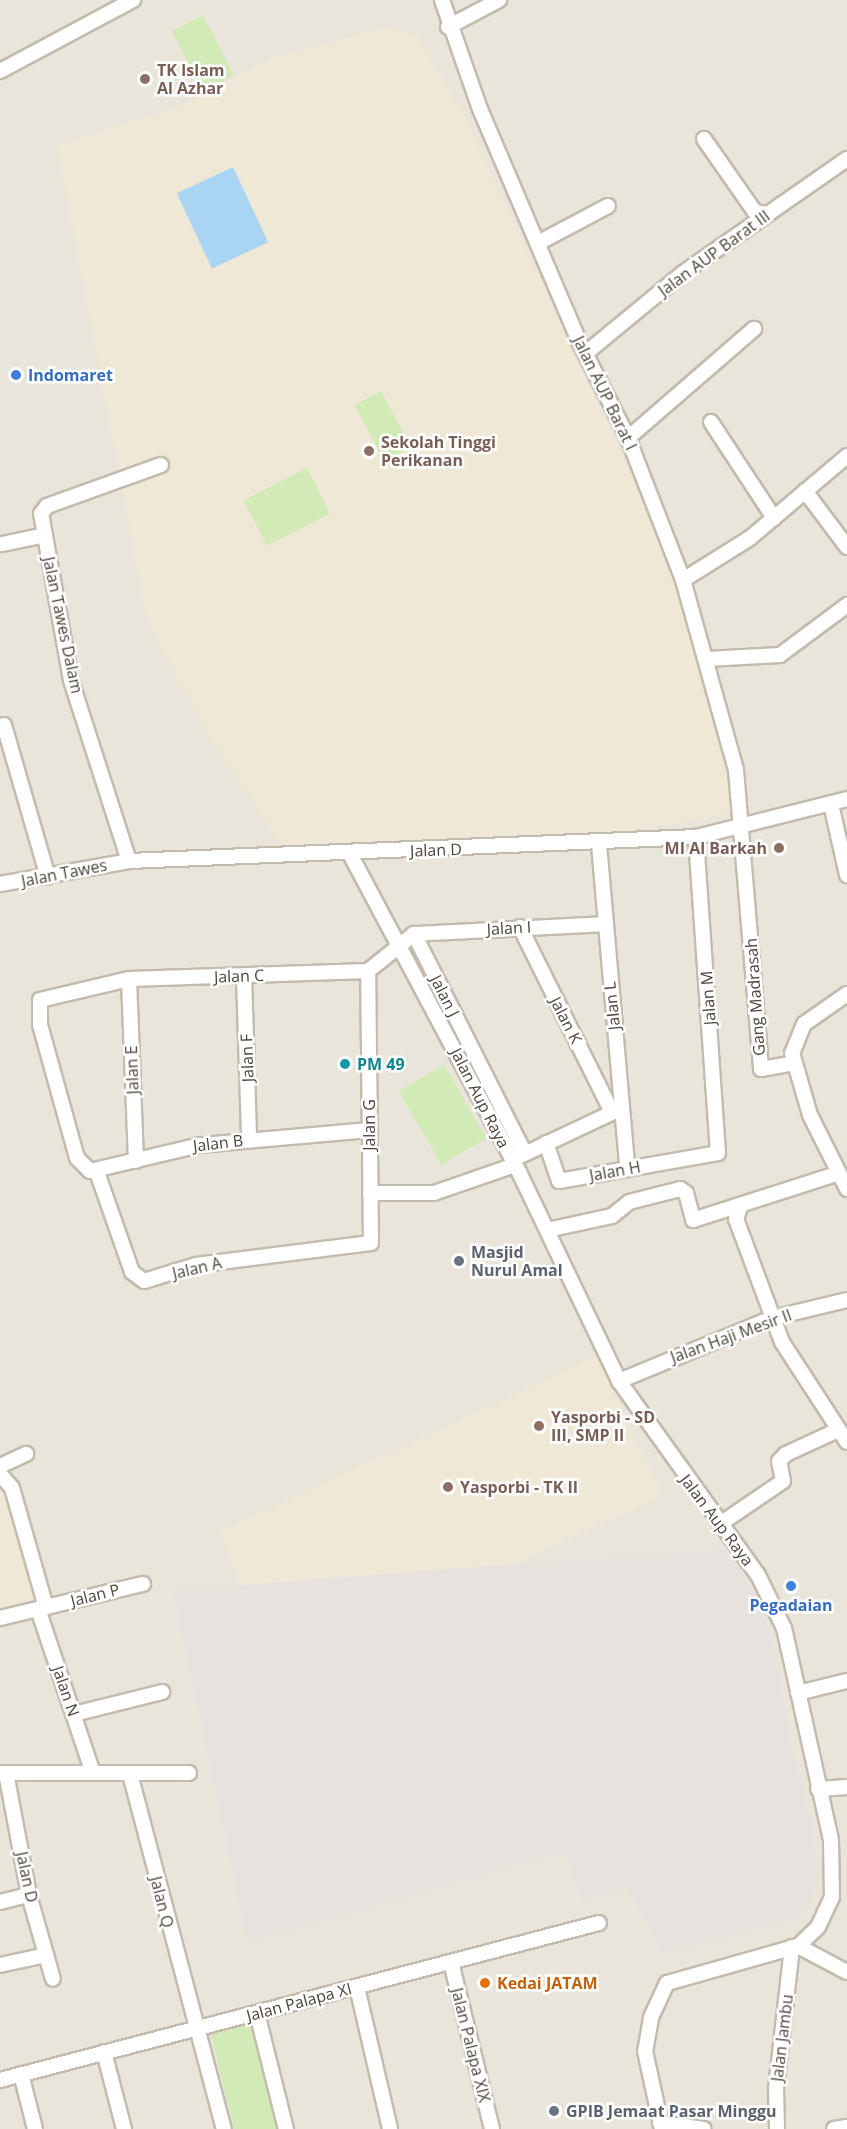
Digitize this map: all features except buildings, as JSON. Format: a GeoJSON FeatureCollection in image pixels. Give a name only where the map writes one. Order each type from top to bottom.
{"type":"FeatureCollection","features":[{"type":"Feature","properties":{"kind":"street"},"geometry":{"type":"LineString","coordinates":[[0,71],[133,0]]}},
{"type":"Feature","properties":{"kind":"street","name":"Jalan AUP Barat I"},"geometry":{"type":"LineString","coordinates":[[442,0],[448,27],[586,353],[628,438],[683,580],[707,659],[736,770],[741,826]]}},
{"type":"Feature","properties":{"kind":"street"},"geometry":{"type":"LineString","coordinates":[[448,27],[499,0]]}},
{"type":"Feature","properties":{"kind":"street"},"geometry":{"type":"LineString","coordinates":[[704,139],[755,212],[767,214]]}},
{"type":"Feature","properties":{"kind":"street","name":"Jalan AUP Barat III"},"geometry":{"type":"LineString","coordinates":[[586,353],[683,273],[847,159]]}},
{"type":"Feature","properties":{"kind":"street"},"geometry":{"type":"LineString","coordinates":[[538,243],[608,206]]}},
{"type":"Feature","properties":{"kind":"street"},"geometry":{"type":"LineString","coordinates":[[628,438],[754,329]]}},
{"type":"Feature","properties":{"kind":"street"},"geometry":{"type":"LineString","coordinates":[[711,422],[774,518]]}},
{"type":"Feature","properties":{"kind":"street"},"geometry":{"type":"LineString","coordinates":[[683,580],[774,518],[847,456]]}},
{"type":"Feature","properties":{"kind":"street","name":"Jalan Tawes Dalam"},"geometry":{"type":"LineString","coordinates":[[129,861],[71,680],[41,514],[46,506],[161,465]]}},
{"type":"Feature","properties":{"kind":"street"},"geometry":{"type":"LineString","coordinates":[[805,491],[847,547]]}},
{"type":"Feature","properties":{"kind":"street"},"geometry":{"type":"LineString","coordinates":[[2,544],[45,536]]}},
{"type":"Feature","properties":{"kind":"street"},"geometry":{"type":"LineString","coordinates":[[707,659],[780,655],[847,605]]}},
{"type":"Feature","properties":{"kind":"street"},"geometry":{"type":"LineString","coordinates":[[4,725],[48,877]]}},
{"type":"Feature","properties":{"kind":"street","name":"Jalan D"},"geometry":{"type":"LineString","coordinates":[[129,861],[356,857],[696,837],[847,799]]}},
{"type":"Feature","properties":{"kind":"street"},"geometry":{"type":"LineString","coordinates":[[831,804],[847,875]]}},
{"type":"Feature","properties":{"kind":"street","name":"Gang Madrasah"},"geometry":{"type":"LineString","coordinates":[[741,826],[761,1069],[794,1063]]}},
{"type":"Feature","properties":{"kind":"street","name":"Jalan M"},"geometry":{"type":"LineString","coordinates":[[696,837],[718,1150],[713,1157]]}},
{"type":"Feature","properties":{"kind":"street","name":"Jalan L"},"geometry":{"type":"LineString","coordinates":[[598,844],[617,1110],[627,1167]]}},
{"type":"Feature","properties":{"kind":"street","name":"Jalan Aup Raya"},"geometry":{"type":"LineString","coordinates":[[356,857],[408,937],[517,1160],[547,1230],[619,1381],[774,1604],[798,1693],[834,1861],[832,1897],[818,1927],[795,1946],[667,1983],[651,2018],[645,2051],[661,2126]]}},
{"type":"Feature","properties":{"kind":"street","name":"Jalan Tawes"},"geometry":{"type":"LineString","coordinates":[[0,884],[129,861]]}},
{"type":"Feature","properties":{"kind":"street","name":"Jalan I"},"geometry":{"type":"LineString","coordinates":[[408,937],[520,927],[604,924]]}},
{"type":"Feature","properties":{"kind":"street","name":"Jalan K"},"geometry":{"type":"LineString","coordinates":[[520,927],[617,1110]]}},
{"type":"Feature","properties":{"kind":"street"},"geometry":{"type":"LineString","coordinates":[[368,971],[408,937]]}},
{"type":"Feature","properties":{"kind":"street","name":"Jalan C"},"geometry":{"type":"LineString","coordinates":[[97,1172],[77,1158],[39,1020],[41,998],[56,993],[129,980],[368,971]]}},
{"type":"Feature","properties":{"kind":"street","name":"Jalan G"},"geometry":{"type":"LineString","coordinates":[[368,971],[371,1243]]}},
{"type":"Feature","properties":{"kind":"street","name":"Jalan F"},"geometry":{"type":"LineString","coordinates":[[244,976],[249,1140]]}},
{"type":"Feature","properties":{"kind":"street","name":"Jalan E"},"geometry":{"type":"LineString","coordinates":[[129,980],[136,1161]]}},
{"type":"Feature","properties":{"kind":"street"},"geometry":{"type":"LineString","coordinates":[[847,994],[804,1023],[792,1053],[836,1174],[847,1189]]}},
{"type":"Feature","properties":{"kind":"street"},"geometry":{"type":"LineString","coordinates":[[370,1192],[434,1193],[517,1160],[546,1143],[617,1110]]}},
{"type":"Feature","properties":{"kind":"street","name":"Jalan B"},"geometry":{"type":"LineString","coordinates":[[97,1172],[136,1161],[249,1140],[369,1130]]}},
{"type":"Feature","properties":{"kind":"street","name":"Jalan H"},"geometry":{"type":"LineString","coordinates":[[546,1143],[559,1181],[627,1167],[713,1157]]}},
{"type":"Feature","properties":{"kind":"street","name":"Jalan A"},"geometry":{"type":"LineString","coordinates":[[97,1172],[132,1272],[144,1281],[196,1265],[371,1243]]}},
{"type":"Feature","properties":{"kind":"street"},"geometry":{"type":"LineString","coordinates":[[547,1230],[612,1216],[629,1202],[680,1189],[686,1193],[693,1220],[740,1207],[836,1174]]}},
{"type":"Feature","properties":{"kind":"street"},"geometry":{"type":"LineString","coordinates":[[740,1207],[736,1219],[772,1318],[792,1360],[847,1442]]}},
{"type":"Feature","properties":{"kind":"street","name":"Jalan Haji Mesir II"},"geometry":{"type":"LineString","coordinates":[[619,1381],[772,1318],[847,1300]]}},
{"type":"Feature","properties":{"kind":"street"},"geometry":{"type":"LineString","coordinates":[[720,1524],[783,1482],[779,1461],[786,1454],[838,1430]]}},
{"type":"Feature","properties":{"kind":"street"},"geometry":{"type":"LineString","coordinates":[[0,1618],[42,1608],[10,1482],[0,1471],[26,1454]]}},
{"type":"Feature","properties":{"kind":"street","name":"Jalan P"},"geometry":{"type":"LineString","coordinates":[[42,1608],[143,1584]]}},
{"type":"Feature","properties":{"kind":"street","name":"Jalan N"},"geometry":{"type":"LineString","coordinates":[[42,1608],[93,1773]]}},
{"type":"Feature","properties":{"kind":"street"},"geometry":{"type":"LineString","coordinates":[[798,1693],[847,1681]]}},
{"type":"Feature","properties":{"kind":"street"},"geometry":{"type":"LineString","coordinates":[[74,1714],[162,1692]]}},
{"type":"Feature","properties":{"kind":"street","name":"Jalan D"},"geometry":{"type":"LineString","coordinates":[[53,1979],[29,1894],[3,1773],[189,1773]]}},
{"type":"Feature","properties":{"kind":"street","name":"Jalan Q"},"geometry":{"type":"LineString","coordinates":[[130,1774],[195,2029],[224,2129]]}},
{"type":"Feature","properties":{"kind":"street"},"geometry":{"type":"LineString","coordinates":[[818,1789],[847,1787]]}},
{"type":"Feature","properties":{"kind":"street"},"geometry":{"type":"LineString","coordinates":[[0,1902],[29,1894]]}},
{"type":"Feature","properties":{"kind":"street","name":"Jalan Palapa XI"},"geometry":{"type":"LineString","coordinates":[[0,2079],[599,1923]]}},
{"type":"Feature","properties":{"kind":"street"},"geometry":{"type":"LineString","coordinates":[[795,1946],[847,1972]]}},
{"type":"Feature","properties":{"kind":"street","name":"Jalan Jambu"},"geometry":{"type":"LineString","coordinates":[[777,2129],[776,2088],[795,1946]]}},
{"type":"Feature","properties":{"kind":"street"},"geometry":{"type":"LineString","coordinates":[[0,1965],[46,1954]]}},
{"type":"Feature","properties":{"kind":"street","name":"Jalan Palapa XIX"},"geometry":{"type":"LineString","coordinates":[[451,1962],[492,2129]]}},
{"type":"Feature","properties":{"kind":"street"},"geometry":{"type":"LineString","coordinates":[[357,1987],[390,2129]]}},
{"type":"Feature","properties":{"kind":"street"},"geometry":{"type":"LineString","coordinates":[[257,2013],[286,2129]]}},
{"type":"Feature","properties":{"kind":"street"},"geometry":{"type":"LineString","coordinates":[[104,2052],[124,2129]]}},
{"type":"Feature","properties":{"kind":"street"},"geometry":{"type":"LineString","coordinates":[[21,2074],[35,2129]]}},
{"type":"Feature","properties":{"kind":"street"},"geometry":{"type":"LineString","coordinates":[[661,2126],[704,2129]]}},
{"type":"Feature","properties":{"kind":"street"},"geometry":{"type":"LineString","coordinates":[[834,2129],[847,2127]]}},
{"type":"Feature","properties":{"kind":"shaded area"},"geometry":{"type":"Polygon","coordinates":[[[0,0],[847,0],[847,2129],[0,2129],[0,0]]]}},
{"type":"Feature","properties":{"kind":"shaded area","name":"Sekolah Tinggi Perikanan"},"geometry":{"type":"Polygon","coordinates":[[[387,27],[418,37],[465,118],[660,537],[715,719],[734,812],[603,837],[285,849],[201,721],[147,619],[57,145],[181,106],[273,57],[387,27]]]}},
{"type":"Feature","properties":{"kind":"shaded area","name":"Yasporbi - SD III, SMP II"},"geometry":{"type":"Polygon","coordinates":[[[598,1356],[662,1496],[517,1563],[241,1585],[219,1532],[598,1356]]]}},
{"type":"Feature","properties":{"kind":"shaded area"},"geometry":{"type":"Polygon","coordinates":[[[5,1477],[38,1603],[0,1612],[0,1478],[5,1477]]]}},
{"type":"Feature","properties":{"kind":"shaded area"},"geometry":{"type":"Polygon","coordinates":[[[729,1549],[770,1619],[790,1741],[813,1829],[818,1884],[807,1906],[790,1921],[663,1954],[628,1888],[581,1900],[566,1851],[248,1943],[173,1590],[729,1549]]]}},
{"type":"Feature","properties":{"kind":"green space"},"geometry":{"type":"Polygon","coordinates":[[[203,15],[234,76],[203,91],[172,31],[203,15]]]}},
{"type":"Feature","properties":{"kind":"green space"},"geometry":{"type":"Polygon","coordinates":[[[381,391],[411,448],[385,462],[355,405],[381,391]]]}},
{"type":"Feature","properties":{"kind":"green space"},"geometry":{"type":"Polygon","coordinates":[[[307,468],[330,513],[267,546],[244,500],[307,468]]]}},
{"type":"Feature","properties":{"kind":"green space"},"geometry":{"type":"Polygon","coordinates":[[[444,1065],[486,1139],[441,1165],[399,1091],[444,1065]]]}},
{"type":"Feature","properties":{"kind":"green space"},"geometry":{"type":"Polygon","coordinates":[[[253,2022],[280,2129],[234,2129],[210,2033],[253,2022]]]}},
{"type":"Feature","properties":{"kind":"water"},"geometry":{"type":"Polygon","coordinates":[[[233,167],[268,242],[212,268],[177,193],[233,167]]]}},
{"type":"Feature","properties":{"kind":"place","name":"TK Islam Al Azhar"},"geometry":{"type":"Point","coordinates":[145,79]}},
{"type":"Feature","properties":{"kind":"place","name":"Indomaret"},"geometry":{"type":"Point","coordinates":[16,375]}},
{"type":"Feature","properties":{"kind":"place","name":"Sekolah Tinggi Perikanan"},"geometry":{"type":"Point","coordinates":[369,451]}},
{"type":"Feature","properties":{"kind":"place","name":"MI Al Barkah"},"geometry":{"type":"Point","coordinates":[779,848]}},
{"type":"Feature","properties":{"kind":"place","name":"PM 49"},"geometry":{"type":"Point","coordinates":[345,1064]}},
{"type":"Feature","properties":{"kind":"place","name":"Masjid Nurul Amal"},"geometry":{"type":"Point","coordinates":[459,1261]}},
{"type":"Feature","properties":{"kind":"place","name":"Yasporbi - SD III, SMP II"},"geometry":{"type":"Point","coordinates":[539,1426]}},
{"type":"Feature","properties":{"kind":"place","name":"Yasporbi - TK II"},"geometry":{"type":"Point","coordinates":[448,1487]}},
{"type":"Feature","properties":{"kind":"place","name":"Pegadaian"},"geometry":{"type":"Point","coordinates":[791,1586]}},
{"type":"Feature","properties":{"kind":"place","name":"Kedai JATAM"},"geometry":{"type":"Point","coordinates":[485,1983]}},
{"type":"Feature","properties":{"kind":"place","name":"GPIB Jemaat Pasar Minggu"},"geometry":{"type":"Point","coordinates":[554,2111]}}]}
